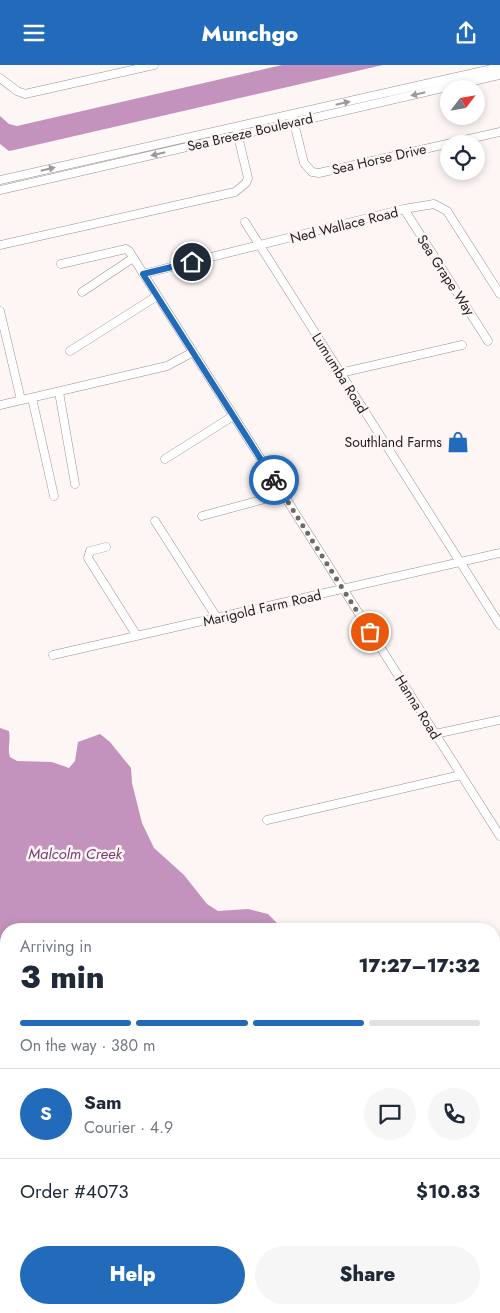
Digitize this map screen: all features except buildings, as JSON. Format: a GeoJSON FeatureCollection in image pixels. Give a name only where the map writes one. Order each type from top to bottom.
{"type":"FeatureCollection","features":[{"type":"Feature","properties":{"kind":"street"},"geometry":{"type":"LineString","coordinates":[[0,78],[17,91],[25,94],[154,65]]}},
{"type":"Feature","properties":{"kind":"street","name":"Sea Breeze Boulevard"},"geometry":{"type":"LineString","coordinates":[[0,190],[500,67]]}},
{"type":"Feature","properties":{"kind":"street","name":"Sea Breeze Boulevard"},"geometry":{"type":"LineString","coordinates":[[292,118],[500,75]]}},
{"type":"Feature","properties":{"kind":"street","name":"Sea Horse Drive"},"geometry":{"type":"LineString","coordinates":[[292,118],[304,163],[307,169],[319,173],[500,132]]}},
{"type":"Feature","properties":{"kind":"street"},"geometry":{"type":"LineString","coordinates":[[0,245],[236,192],[246,183],[248,178],[236,131]]}},
{"type":"Feature","properties":{"kind":"street","name":"Sea Breeze Boulevard"},"geometry":{"type":"LineString","coordinates":[[0,180],[236,131]]}},
{"type":"Feature","properties":{"kind":"street","name":"Ned Wallace Road"},"geometry":{"type":"LineString","coordinates":[[143,274],[404,209],[434,204],[443,207],[500,294]]}},
{"type":"Feature","properties":{"kind":"street","name":"Sea Grape Way"},"geometry":{"type":"LineString","coordinates":[[404,209],[488,341]]}},
{"type":"Feature","properties":{"kind":"street","name":"Lumumba Road"},"geometry":{"type":"LineString","coordinates":[[245,223],[500,625]]}},
{"type":"Feature","properties":{"kind":"street","name":"Hanna Road"},"geometry":{"type":"LineString","coordinates":[[61,264],[127,249],[500,837]]}},
{"type":"Feature","properties":{"kind":"street"},"geometry":{"type":"LineString","coordinates":[[82,292],[133,258]]}},
{"type":"Feature","properties":{"kind":"street"},"geometry":{"type":"LineString","coordinates":[[70,351],[157,296]]}},
{"type":"Feature","properties":{"kind":"street"},"geometry":{"type":"LineString","coordinates":[[0,311],[21,400]]}},
{"type":"Feature","properties":{"kind":"street"},"geometry":{"type":"LineString","coordinates":[[340,373],[462,345]]}},
{"type":"Feature","properties":{"kind":"street"},"geometry":{"type":"LineString","coordinates":[[0,405],[167,366],[193,352]]}},
{"type":"Feature","properties":{"kind":"street"},"geometry":{"type":"LineString","coordinates":[[59,392],[75,484]]}},
{"type":"Feature","properties":{"kind":"street"},"geometry":{"type":"LineString","coordinates":[[32,398],[54,496]]}},
{"type":"Feature","properties":{"kind":"street"},"geometry":{"type":"LineString","coordinates":[[165,459],[233,416]]}},
{"type":"Feature","properties":{"kind":"street"},"geometry":{"type":"LineString","coordinates":[[202,515],[283,494]]}},
{"type":"Feature","properties":{"kind":"street"},"geometry":{"type":"LineString","coordinates":[[155,521],[218,618]]}},
{"type":"Feature","properties":{"kind":"street"},"geometry":{"type":"LineString","coordinates":[[106,547],[90,551],[88,557],[137,636]]}},
{"type":"Feature","properties":{"kind":"street","name":"Marigold Farm Road"},"geometry":{"type":"LineString","coordinates":[[53,655],[500,553]]}},
{"type":"Feature","properties":{"kind":"street"},"geometry":{"type":"LineString","coordinates":[[435,734],[500,720]]}},
{"type":"Feature","properties":{"kind":"street"},"geometry":{"type":"LineString","coordinates":[[267,820],[461,775]]}},
{"type":"Feature","properties":{"kind":"water"},"geometry":{"type":"Polygon","coordinates":[[[282,65],[383,65],[14,150],[9,151],[0,144],[0,116],[9,124],[17,126],[282,65]]]}},
{"type":"Feature","properties":{"kind":"water","name":"Malcolm Creek"},"geometry":{"type":"Polygon","coordinates":[[[0,728],[9,731],[10,757],[17,761],[52,762],[69,768],[75,761],[78,742],[100,734],[110,742],[131,768],[132,783],[142,823],[154,848],[184,875],[207,904],[218,911],[248,909],[268,914],[277,923],[0,923],[0,728]]]}},
{"type":"Feature","properties":{"kind":"way so far"},"geometry":{"type":"LineString","coordinates":[[274,480],[370,632]]}},
{"type":"Feature","properties":{"kind":"place","name":"Southland Farms"},"geometry":{"type":"Point","coordinates":[458,442]}},
{"type":"Feature","properties":{"kind":"route"},"geometry":{"type":"LineString","coordinates":[[192,262],[143,274],[274,480]]}}]}
